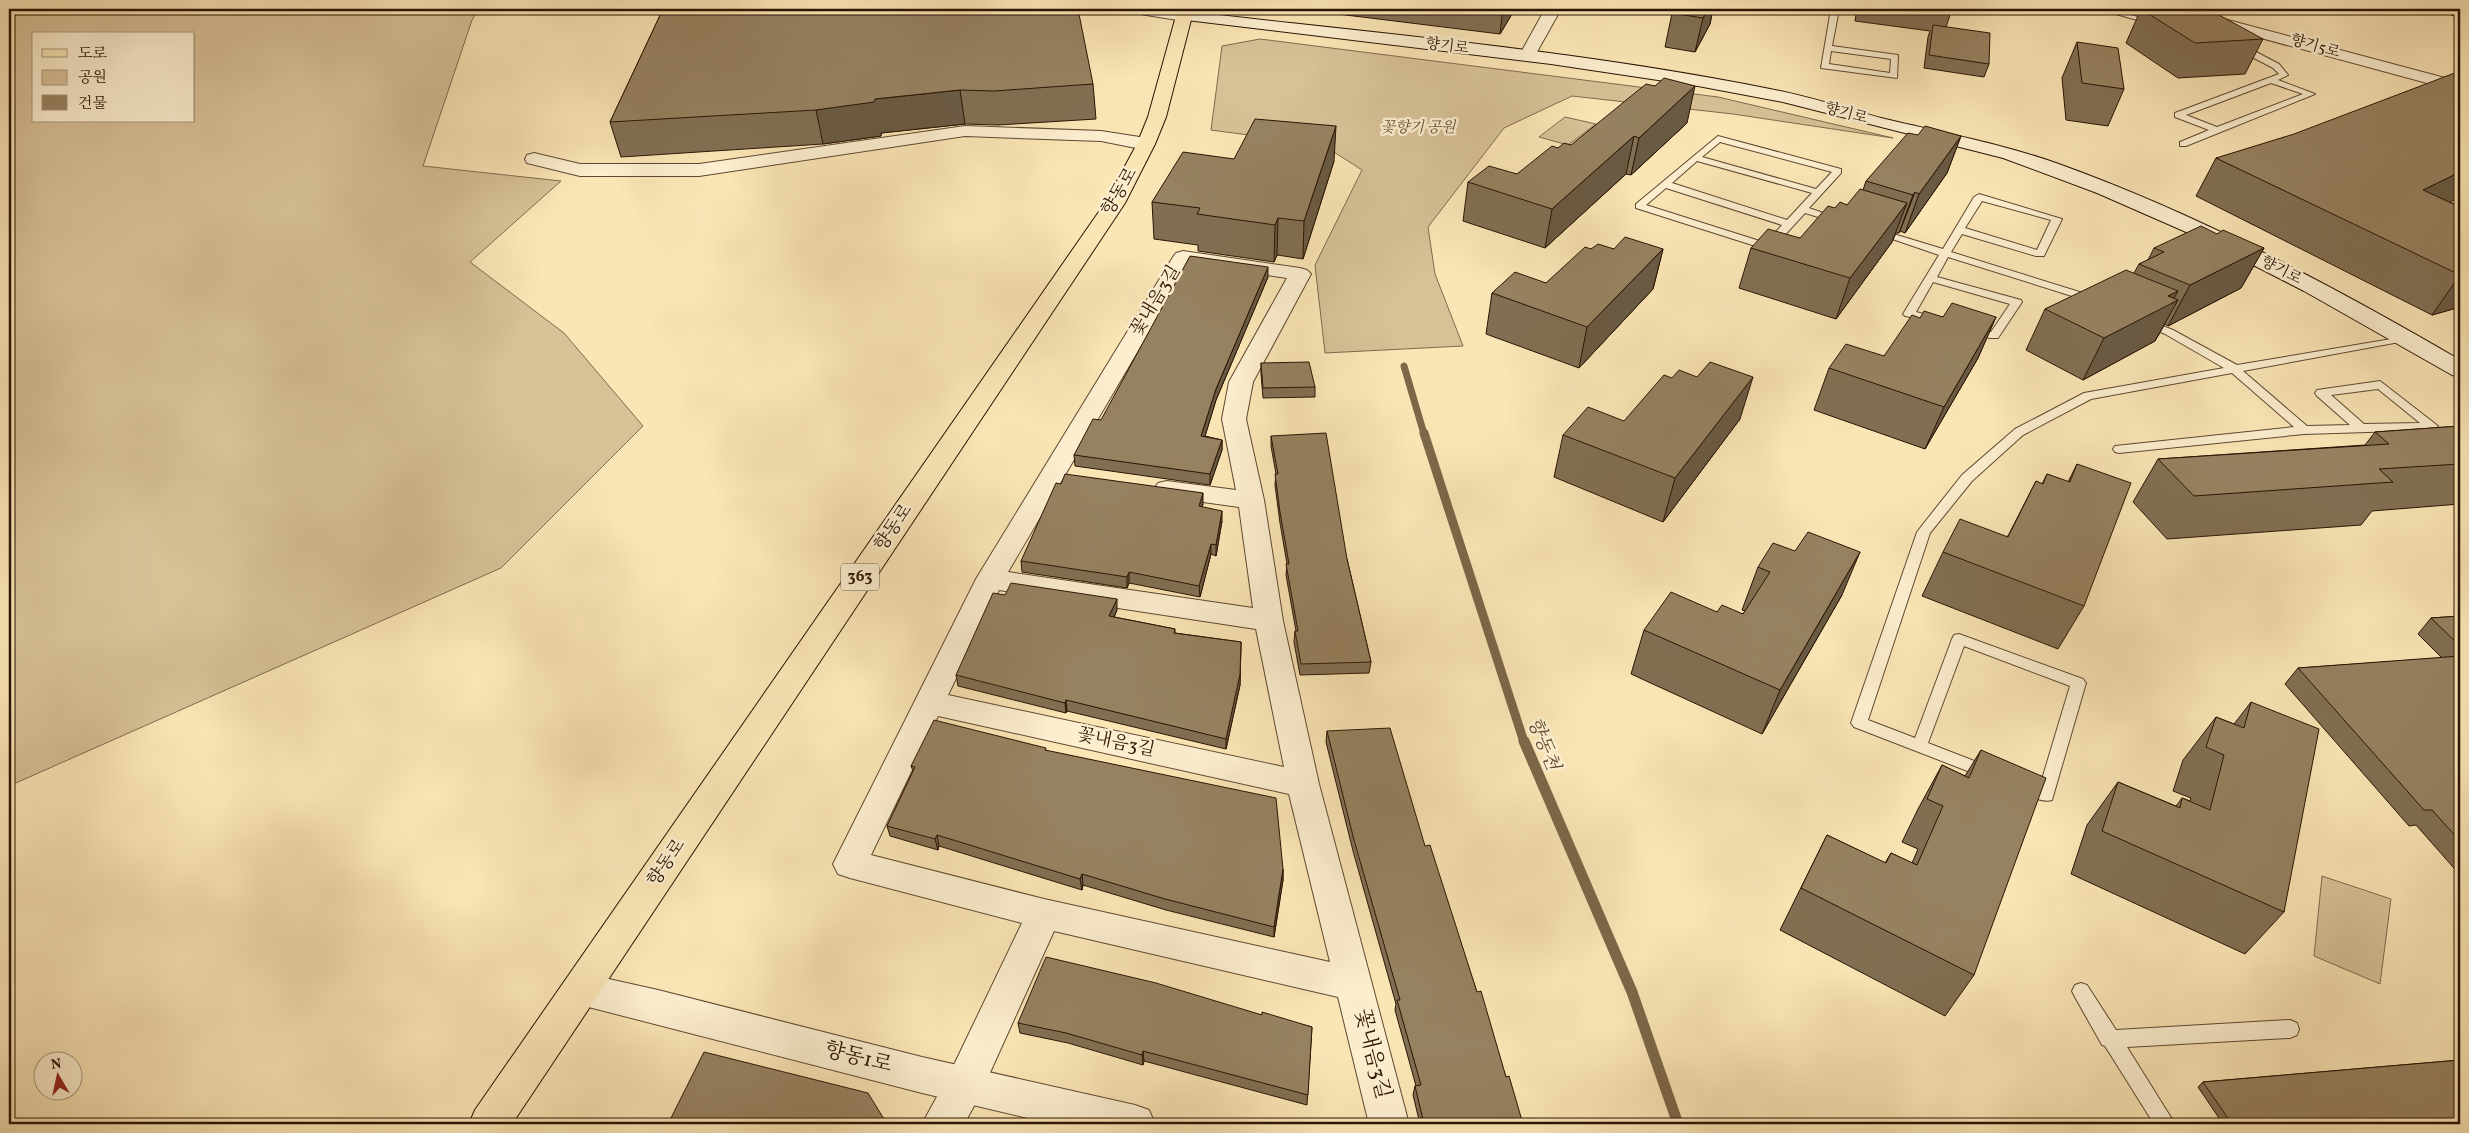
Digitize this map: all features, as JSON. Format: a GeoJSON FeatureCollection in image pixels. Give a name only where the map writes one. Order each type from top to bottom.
{"type":"FeatureCollection","features":[{"type":"Feature","properties":{"kind":"main road"},"geometry":{"type":"LineString","coordinates":[[2451,9],[2460,13]]}},
{"type":"Feature","properties":{"kind":"main road","name":"향동로"},"geometry":{"type":"LineString","coordinates":[[489,1124],[582,990],[1115,204],[1146,144],[1157,117],[1183,12]]}},
{"type":"Feature","properties":{"kind":"street","name":"향기로"},"geometry":{"type":"LineString","coordinates":[[1140,9],[1183,12],[1527,56],[1773,95],[1972,145],[2048,166],[2168,216],[2280,270],[2406,338],[2460,370]]}},
{"type":"Feature","properties":{"kind":"street"},"geometry":{"type":"LineString","coordinates":[[1527,56],[1553,9]]}},
{"type":"Feature","properties":{"kind":"street","name":"향기5로"},"geometry":{"type":"LineString","coordinates":[[2175,10],[2460,87]]}},
{"type":"Feature","properties":{"kind":"street"},"geometry":{"type":"LineString","coordinates":[[534,159],[580,170],[699,170],[965,131],[1101,136],[1146,144]]}},
{"type":"Feature","properties":{"kind":"street","name":"꽃내음3길"},"geometry":{"type":"LineString","coordinates":[[1355,984],[1044,914],[850,864],[990,579],[1066,475],[1183,257],[1300,274],[1241,382],[1234,419],[1251,500],[1269,621],[1303,784],[1355,984],[1389,1124]]}},
{"type":"Feature","properties":{"kind":"street"},"geometry":{"type":"LineString","coordinates":[[1147,486],[1251,500]]}},
{"type":"Feature","properties":{"kind":"street"},"geometry":{"type":"LineString","coordinates":[[990,579],[1269,621]]}},
{"type":"Feature","properties":{"kind":"street","name":"꽃내음3길"},"geometry":{"type":"LineString","coordinates":[[929,702],[1303,784]]}},
{"type":"Feature","properties":{"kind":"street"},"geometry":{"type":"LineString","coordinates":[[942,1124],[965,1084],[1044,914]]}},
{"type":"Feature","properties":{"kind":"street","name":"향동1로"},"geometry":{"type":"LineString","coordinates":[[582,990],[1134,1124]]}},
{"type":"Feature","properties":{"kind":"lane"},"geometry":{"type":"LineString","coordinates":[[1828,48],[1895,57],[1894,76],[1824,66],[1835,9]]}},
{"type":"Feature","properties":{"kind":"lane"},"geometry":{"type":"LineString","coordinates":[[2102,9],[2167,26]]}},
{"type":"Feature","properties":{"kind":"lane"},"geometry":{"type":"LineString","coordinates":[[2217,130],[2178,115],[2284,75],[2276,66],[2232,43]]}},
{"type":"Feature","properties":{"kind":"lane"},"geometry":{"type":"LineString","coordinates":[[2183,144],[2311,94],[2270,80]]}},
{"type":"Feature","properties":{"kind":"lane"},"geometry":{"type":"LineString","coordinates":[[1718,139],[1838,171],[1768,247],[1639,206],[1665,184],[1718,139]]}},
{"type":"Feature","properties":{"kind":"lane"},"geometry":{"type":"LineString","coordinates":[[1696,158],[1818,192]]}},
{"type":"Feature","properties":{"kind":"lane"},"geometry":{"type":"LineString","coordinates":[[1665,184],[1788,224]]}},
{"type":"Feature","properties":{"kind":"lane"},"geometry":{"type":"LineString","coordinates":[[1930,278],[2016,302],[1994,336],[1909,314],[1930,278],[1961,230],[1979,197],[2057,219],[2040,254],[1961,230]]}},
{"type":"Feature","properties":{"kind":"lane"},"geometry":{"type":"LineString","coordinates":[[1801,209],[1847,223]]}},
{"type":"Feature","properties":{"kind":"lane"},"geometry":{"type":"LineString","coordinates":[[1865,228],[2082,295],[2108,306]]}},
{"type":"Feature","properties":{"kind":"lane"},"geometry":{"type":"LineString","coordinates":[[2134,317],[2169,332],[2233,368],[2304,430]]}},
{"type":"Feature","properties":{"kind":"lane"},"geometry":{"type":"LineString","coordinates":[[1920,745],[1959,639],[2078,683],[2046,795],[1859,723],[1924,532],[1966,478],[2019,432],[2088,396],[2233,368],[2406,338]]}},
{"type":"Feature","properties":{"kind":"lane"},"geometry":{"type":"LineString","coordinates":[[2119,449],[2304,430],[2432,426],[2380,385],[2321,392],[2361,428]]}},
{"type":"Feature","properties":{"kind":"lane"},"geometry":{"type":"LineString","coordinates":[[2081,991],[2109,1039],[2165,1124]]}},
{"type":"Feature","properties":{"kind":"lane"},"geometry":{"type":"LineString","coordinates":[[2109,1039],[2290,1029]]}},
{"type":"Feature","properties":{"kind":"green space"},"geometry":{"type":"Polygon","coordinates":[[[15,9],[479,9],[472,20],[423,166],[561,181],[470,262],[564,333],[643,426],[501,568],[9,786],[9,12],[15,9]]]}},
{"type":"Feature","properties":{"kind":"green space","name":"꽃향기 공원"},"geometry":{"type":"Polygon","coordinates":[[[1260,39],[1718,97],[1893,138],[1733,114],[1572,96],[1504,128],[1428,227],[1435,274],[1463,346],[1325,353],[1315,265],[1362,170],[1323,145],[1211,130],[1222,46],[1260,39]]]}},
{"type":"Feature","properties":{"kind":"green space"},"geometry":{"type":"Polygon","coordinates":[[[1565,117],[1596,124],[1568,145],[1539,137],[1565,117]]]}},
{"type":"Feature","properties":{"kind":"green space"},"geometry":{"type":"Polygon","coordinates":[[[2322,876],[2391,899],[2380,984],[2314,956],[2322,876]]]}},
{"type":"Feature","properties":{"kind":"building"},"geometry":{"type":"Polygon","coordinates":[[[663,9],[1078,9],[1093,84],[994,91],[960,90],[875,99],[874,102],[816,110],[610,122],[663,9]]]}},
{"type":"Feature","properties":{"kind":"building"},"geometry":{"type":"Polygon","coordinates":[[[1675,9],[1708,9],[1703,18],[1672,13],[1675,9]]]}},
{"type":"Feature","properties":{"kind":"building"},"geometry":{"type":"Polygon","coordinates":[[[2141,9],[2208,9],[2263,39],[2195,43],[2141,9]]]}},
{"type":"Feature","properties":{"kind":"building"},"geometry":{"type":"Polygon","coordinates":[[[1933,25],[1990,33],[1989,64],[1929,55],[1933,25]]]}},
{"type":"Feature","properties":{"kind":"building"},"geometry":{"type":"Polygon","coordinates":[[[2077,42],[2118,48],[2124,89],[2082,83],[2077,42]]]}},
{"type":"Feature","properties":{"kind":"building"},"geometry":{"type":"Polygon","coordinates":[[[2460,71],[2460,172],[2423,190],[2460,207],[2460,275],[2216,158],[2294,134],[2460,71]]]}},
{"type":"Feature","properties":{"kind":"building"},"geometry":{"type":"Polygon","coordinates":[[[1664,78],[1695,86],[1639,138],[1634,136],[1552,209],[1468,182],[1489,166],[1517,174],[1552,146],[1558,148],[1564,143],[1571,145],[1646,84],[1655,86],[1664,78]]]}},
{"type":"Feature","properties":{"kind":"building"},"geometry":{"type":"Polygon","coordinates":[[[1255,119],[1336,126],[1304,221],[1278,218],[1275,225],[1197,214],[1200,208],[1152,202],[1183,152],[1234,159],[1255,119]]]}},
{"type":"Feature","properties":{"kind":"building"},"geometry":{"type":"Polygon","coordinates":[[[1925,126],[1961,136],[1919,194],[1915,192],[1913,195],[1866,181],[1908,133],[1918,135],[1925,126]]]}},
{"type":"Feature","properties":{"kind":"building"},"geometry":{"type":"Polygon","coordinates":[[[1860,189],[1907,203],[1850,278],[1751,248],[1768,229],[1800,238],[1828,206],[1835,208],[1840,202],[1847,205],[1860,189]]]}},
{"type":"Feature","properties":{"kind":"building"},"geometry":{"type":"Polygon","coordinates":[[[2201,226],[2217,234],[2223,230],[2264,248],[2190,285],[2139,264],[2164,252],[2154,248],[2201,226]]]}},
{"type":"Feature","properties":{"kind":"building"},"geometry":{"type":"Polygon","coordinates":[[[1625,237],[1663,249],[1587,327],[1492,293],[1515,272],[1546,283],[1585,247],[1591,249],[1598,244],[1614,249],[1625,237]]]}},
{"type":"Feature","properties":{"kind":"building"},"geometry":{"type":"Polygon","coordinates":[[[1190,256],[1268,267],[1216,389],[1201,436],[1222,440],[1210,474],[1074,455],[1093,419],[1101,420],[1190,256]]]}},
{"type":"Feature","properties":{"kind":"building"},"geometry":{"type":"Polygon","coordinates":[[[2126,270],[2178,291],[2168,296],[2178,300],[2104,338],[2045,309],[2126,270]]]}},
{"type":"Feature","properties":{"kind":"building"},"geometry":{"type":"Polygon","coordinates":[[[1952,303],[1996,317],[1944,407],[1829,368],[1846,344],[1884,356],[1912,315],[1920,318],[1924,311],[1943,317],[1952,303]]]}},
{"type":"Feature","properties":{"kind":"building"},"geometry":{"type":"Polygon","coordinates":[[[1309,362],[1315,387],[1263,388],[1261,363],[1309,362]]]}},
{"type":"Feature","properties":{"kind":"building"},"geometry":{"type":"Polygon","coordinates":[[[1710,362],[1753,377],[1675,478],[1563,435],[1588,407],[1624,421],[1664,375],[1672,378],[1679,370],[1697,377],[1710,362]]]}},
{"type":"Feature","properties":{"kind":"building"},"geometry":{"type":"Polygon","coordinates":[[[2460,426],[2460,464],[2379,469],[2393,482],[2194,496],[2158,459],[2389,444],[2375,432],[2460,426]]]}},
{"type":"Feature","properties":{"kind":"building"},"geometry":{"type":"Polygon","coordinates":[[[1326,433],[1347,559],[1371,662],[1301,664],[1295,631],[1298,631],[1286,564],[1289,564],[1275,474],[1278,474],[1271,436],[1326,433]]]}},
{"type":"Feature","properties":{"kind":"building"},"geometry":{"type":"Polygon","coordinates":[[[2077,464],[2131,483],[2084,606],[1943,552],[1960,519],[2008,537],[2036,481],[2043,484],[2047,474],[2070,482],[2077,464]]]}},
{"type":"Feature","properties":{"kind":"building"},"geometry":{"type":"Polygon","coordinates":[[[1065,474],[1203,493],[1199,506],[1222,511],[1216,545],[1211,544],[1199,586],[1129,572],[1127,577],[1021,561],[1056,483],[1061,484],[1065,474]]]}},
{"type":"Feature","properties":{"kind":"building"},"geometry":{"type":"Polygon","coordinates":[[[1808,532],[1860,552],[1780,690],[1644,630],[1671,592],[1717,612],[1722,605],[1743,614],[1770,572],[1758,567],[1773,543],[1795,551],[1808,532]]]}},
{"type":"Feature","properties":{"kind":"building"},"geometry":{"type":"Polygon","coordinates":[[[1011,583],[1117,599],[1109,616],[1175,629],[1174,633],[1241,642],[1240,674],[1226,739],[1066,700],[1065,703],[956,675],[993,593],[1005,595],[1011,583]]]}},
{"type":"Feature","properties":{"kind":"building"},"geometry":{"type":"Polygon","coordinates":[[[2460,616],[2460,646],[2431,618],[2460,616]]]}},
{"type":"Feature","properties":{"kind":"building"},"geometry":{"type":"Polygon","coordinates":[[[2460,656],[2460,841],[2432,810],[2424,810],[2298,668],[2460,656]]]}},
{"type":"Feature","properties":{"kind":"building"},"geometry":{"type":"Polygon","coordinates":[[[2251,702],[2319,729],[2284,912],[2102,831],[2118,782],[2180,808],[2182,798],[2210,810],[2224,755],[2206,747],[2216,717],[2244,728],[2251,702]]]}},
{"type":"Feature","properties":{"kind":"building"},"geometry":{"type":"Polygon","coordinates":[[[934,720],[1046,748],[1045,750],[1276,798],[1283,869],[1274,927],[1165,899],[1082,874],[1080,879],[937,835],[935,839],[887,826],[915,767],[911,766],[934,720]]]}},
{"type":"Feature","properties":{"kind":"building"},"geometry":{"type":"Polygon","coordinates":[[[1390,728],[1425,846],[1430,845],[1477,992],[1481,991],[1506,1077],[1509,1076],[1523,1124],[1424,1124],[1415,1086],[1421,1085],[1397,1000],[1400,1000],[1354,840],[1327,731],[1390,728]]]}},
{"type":"Feature","properties":{"kind":"building"},"geometry":{"type":"Polygon","coordinates":[[[1981,750],[2046,778],[1974,975],[1801,888],[1827,835],[1886,863],[1891,853],[1917,865],[1943,806],[1927,799],[1942,765],[1969,778],[1981,750]]]}},
{"type":"Feature","properties":{"kind":"building"},"geometry":{"type":"Polygon","coordinates":[[[1046,957],[1156,983],[1262,1015],[1262,1012],[1312,1027],[1308,1095],[1143,1051],[1142,1055],[1066,1033],[1018,1023],[1046,957]]]}},
{"type":"Feature","properties":{"kind":"building"},"geometry":{"type":"Polygon","coordinates":[[[704,1052],[868,1093],[887,1124],[668,1124],[704,1052]]]}},
{"type":"Feature","properties":{"kind":"building"},"geometry":{"type":"Polygon","coordinates":[[[2460,1060],[2460,1118],[2384,1124],[2232,1124],[2203,1082],[2460,1060]]]}},
{"type":"Feature","properties":{"kind":"waterway","name":"향동천"},"geometry":{"type":"LineString","coordinates":[[1404,366],[1424,434]]}},
{"type":"Feature","properties":{"kind":"waterway","name":"향동천"},"geometry":{"type":"LineString","coordinates":[[1424,433],[1524,742]]}},
{"type":"Feature","properties":{"kind":"waterway","name":"향동천"},"geometry":{"type":"LineString","coordinates":[[1524,741],[1632,992],[1678,1124]]}}]}
